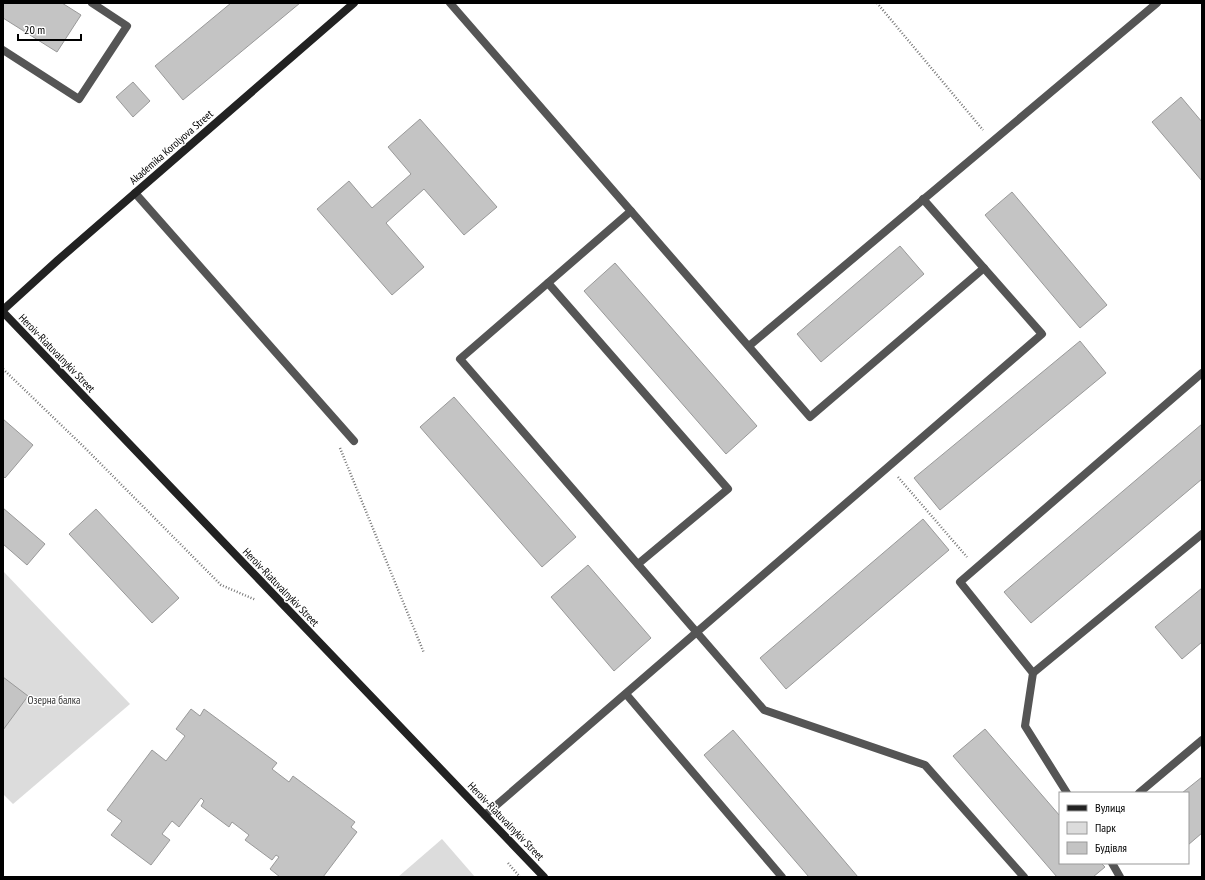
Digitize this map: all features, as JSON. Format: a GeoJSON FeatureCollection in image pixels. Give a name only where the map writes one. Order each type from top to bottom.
{"type":"FeatureCollection","features":[{"type":"Feature","properties":{"kind":"main road","name":"Akademika Korolyova Street"},"geometry":{"type":"LineString","coordinates":[[3,311],[58,260],[354,3]]}},
{"type":"Feature","properties":{"kind":"main road","name":"Heroiv-Riatuvalnykiv Street"},"geometry":{"type":"LineString","coordinates":[[3,311],[544,877]]}},
{"type":"Feature","properties":{"kind":"lane"},"geometry":{"type":"LineString","coordinates":[[3,50],[79,99],[127,26],[92,3]]}},
{"type":"Feature","properties":{"kind":"lane"},"geometry":{"type":"LineString","coordinates":[[450,3],[810,417],[984,268]]}},
{"type":"Feature","properties":{"kind":"lane"},"geometry":{"type":"LineString","coordinates":[[749,346],[1157,3]]}},
{"type":"Feature","properties":{"kind":"lane"},"geometry":{"type":"LineString","coordinates":[[135,193],[354,441]]}},
{"type":"Feature","properties":{"kind":"lane"},"geometry":{"type":"LineString","coordinates":[[485,815],[1042,334],[923,199]]}},
{"type":"Feature","properties":{"kind":"lane"},"geometry":{"type":"LineString","coordinates":[[631,211],[460,359],[764,710],[925,765],[1024,877]]}},
{"type":"Feature","properties":{"kind":"lane"},"geometry":{"type":"LineString","coordinates":[[548,283],[728,489],[638,564]]}},
{"type":"Feature","properties":{"kind":"lane"},"geometry":{"type":"LineString","coordinates":[[1033,673],[960,582],[1202,373]]}},
{"type":"Feature","properties":{"kind":"lane"},"geometry":{"type":"LineString","coordinates":[[1067,792],[1025,726],[1033,673],[1202,534]]}},
{"type":"Feature","properties":{"kind":"lane"},"geometry":{"type":"LineString","coordinates":[[626,694],[782,877]]}},
{"type":"Feature","properties":{"kind":"lane"},"geometry":{"type":"LineString","coordinates":[[1140,792],[1202,740]]}},
{"type":"Feature","properties":{"kind":"lane"},"geometry":{"type":"LineString","coordinates":[[1113,864],[1120,877]]}},
{"type":"Feature","properties":{"kind":"path"},"geometry":{"type":"LineString","coordinates":[[878,3],[993,141]]}},
{"type":"Feature","properties":{"kind":"path"},"geometry":{"type":"LineString","coordinates":[[3,369],[85,448],[221,585],[259,601]]}},
{"type":"Feature","properties":{"kind":"path"},"geometry":{"type":"LineString","coordinates":[[336,441],[424,653]]}},
{"type":"Feature","properties":{"kind":"path"},"geometry":{"type":"LineString","coordinates":[[889,466],[976,568]]}},
{"type":"Feature","properties":{"kind":"green space","name":"Озерна балка"},"geometry":{"type":"Polygon","coordinates":[[[3,571],[130,704],[13,804],[3,794],[3,571]]]}},
{"type":"Feature","properties":{"kind":"green space"},"geometry":{"type":"Polygon","coordinates":[[[442,839],[475,877],[398,877],[442,839]]]}},
{"type":"Feature","properties":{"kind":"building"},"geometry":{"type":"Polygon","coordinates":[[[3,3],[62,3],[81,15],[57,52],[3,18],[3,3]]]}},
{"type":"Feature","properties":{"kind":"building"},"geometry":{"type":"Polygon","coordinates":[[[231,3],[300,3],[183,100],[155,66],[231,3]]]}},
{"type":"Feature","properties":{"kind":"building"},"geometry":{"type":"Polygon","coordinates":[[[133,82],[150,101],[133,117],[116,97],[133,82]]]}},
{"type":"Feature","properties":{"kind":"building"},"geometry":{"type":"Polygon","coordinates":[[[1181,97],[1202,122],[1202,181],[1152,122],[1181,97]]]}},
{"type":"Feature","properties":{"kind":"building"},"geometry":{"type":"Polygon","coordinates":[[[420,119],[497,207],[464,235],[424,189],[386,223],[424,267],[392,295],[317,209],[349,181],[372,208],[411,174],[388,147],[420,119]]]}},
{"type":"Feature","properties":{"kind":"building"},"geometry":{"type":"Polygon","coordinates":[[[1012,192],[1107,305],[1080,328],[985,215],[1012,192]]]}},
{"type":"Feature","properties":{"kind":"building"},"geometry":{"type":"Polygon","coordinates":[[[900,246],[924,274],[821,362],[797,334],[900,246]]]}},
{"type":"Feature","properties":{"kind":"building"},"geometry":{"type":"Polygon","coordinates":[[[615,263],[757,426],[726,454],[584,291],[615,263]]]}},
{"type":"Feature","properties":{"kind":"building"},"geometry":{"type":"Polygon","coordinates":[[[1080,341],[1106,373],[940,510],[914,478],[1080,341]]]}},
{"type":"Feature","properties":{"kind":"building"},"geometry":{"type":"Polygon","coordinates":[[[454,397],[576,537],[542,567],[420,427],[454,397]]]}},
{"type":"Feature","properties":{"kind":"building"},"geometry":{"type":"Polygon","coordinates":[[[3,419],[33,445],[5,478],[3,476],[3,419]]]}},
{"type":"Feature","properties":{"kind":"building"},"geometry":{"type":"Polygon","coordinates":[[[1202,424],[1202,479],[1031,623],[1004,592],[1202,424]]]}},
{"type":"Feature","properties":{"kind":"building"},"geometry":{"type":"Polygon","coordinates":[[[3,508],[45,544],[27,565],[3,544],[3,508]]]}},
{"type":"Feature","properties":{"kind":"building"},"geometry":{"type":"Polygon","coordinates":[[[96,509],[179,598],[152,623],[69,534],[96,509]]]}},
{"type":"Feature","properties":{"kind":"building"},"geometry":{"type":"Polygon","coordinates":[[[923,519],[949,550],[786,689],[760,658],[923,519]]]}},
{"type":"Feature","properties":{"kind":"building"},"geometry":{"type":"Polygon","coordinates":[[[588,565],[651,638],[614,671],[551,597],[588,565]]]}},
{"type":"Feature","properties":{"kind":"building"},"geometry":{"type":"Polygon","coordinates":[[[1202,588],[1202,642],[1182,659],[1155,627],[1202,588]]]}},
{"type":"Feature","properties":{"kind":"building"},"geometry":{"type":"Polygon","coordinates":[[[3,677],[28,696],[3,730],[3,677]]]}},
{"type":"Feature","properties":{"kind":"building"},"geometry":{"type":"Polygon","coordinates":[[[191,709],[200,716],[204,709],[277,763],[272,769],[289,782],[293,776],[355,822],[351,827],[357,832],[323,877],[280,877],[270,869],[279,857],[276,855],[272,860],[245,840],[249,835],[232,822],[229,827],[201,806],[204,801],[201,798],[179,827],[172,821],[162,834],[170,840],[151,865],[111,835],[122,821],[107,810],[152,750],[166,761],[185,736],[176,729],[191,709]]]}},
{"type":"Feature","properties":{"kind":"building"},"geometry":{"type":"Polygon","coordinates":[[[985,729],[1059,815],[1059,864],[1102,864],[1105,867],[1093,877],[1057,877],[953,756],[985,729]]]}},
{"type":"Feature","properties":{"kind":"building"},"geometry":{"type":"Polygon","coordinates":[[[733,730],[858,877],[809,877],[704,755],[733,730]]]}},
{"type":"Feature","properties":{"kind":"building"},"geometry":{"type":"Polygon","coordinates":[[[1202,777],[1202,833],[1189,844],[1189,792],[1183,792],[1202,777]]]}}]}
